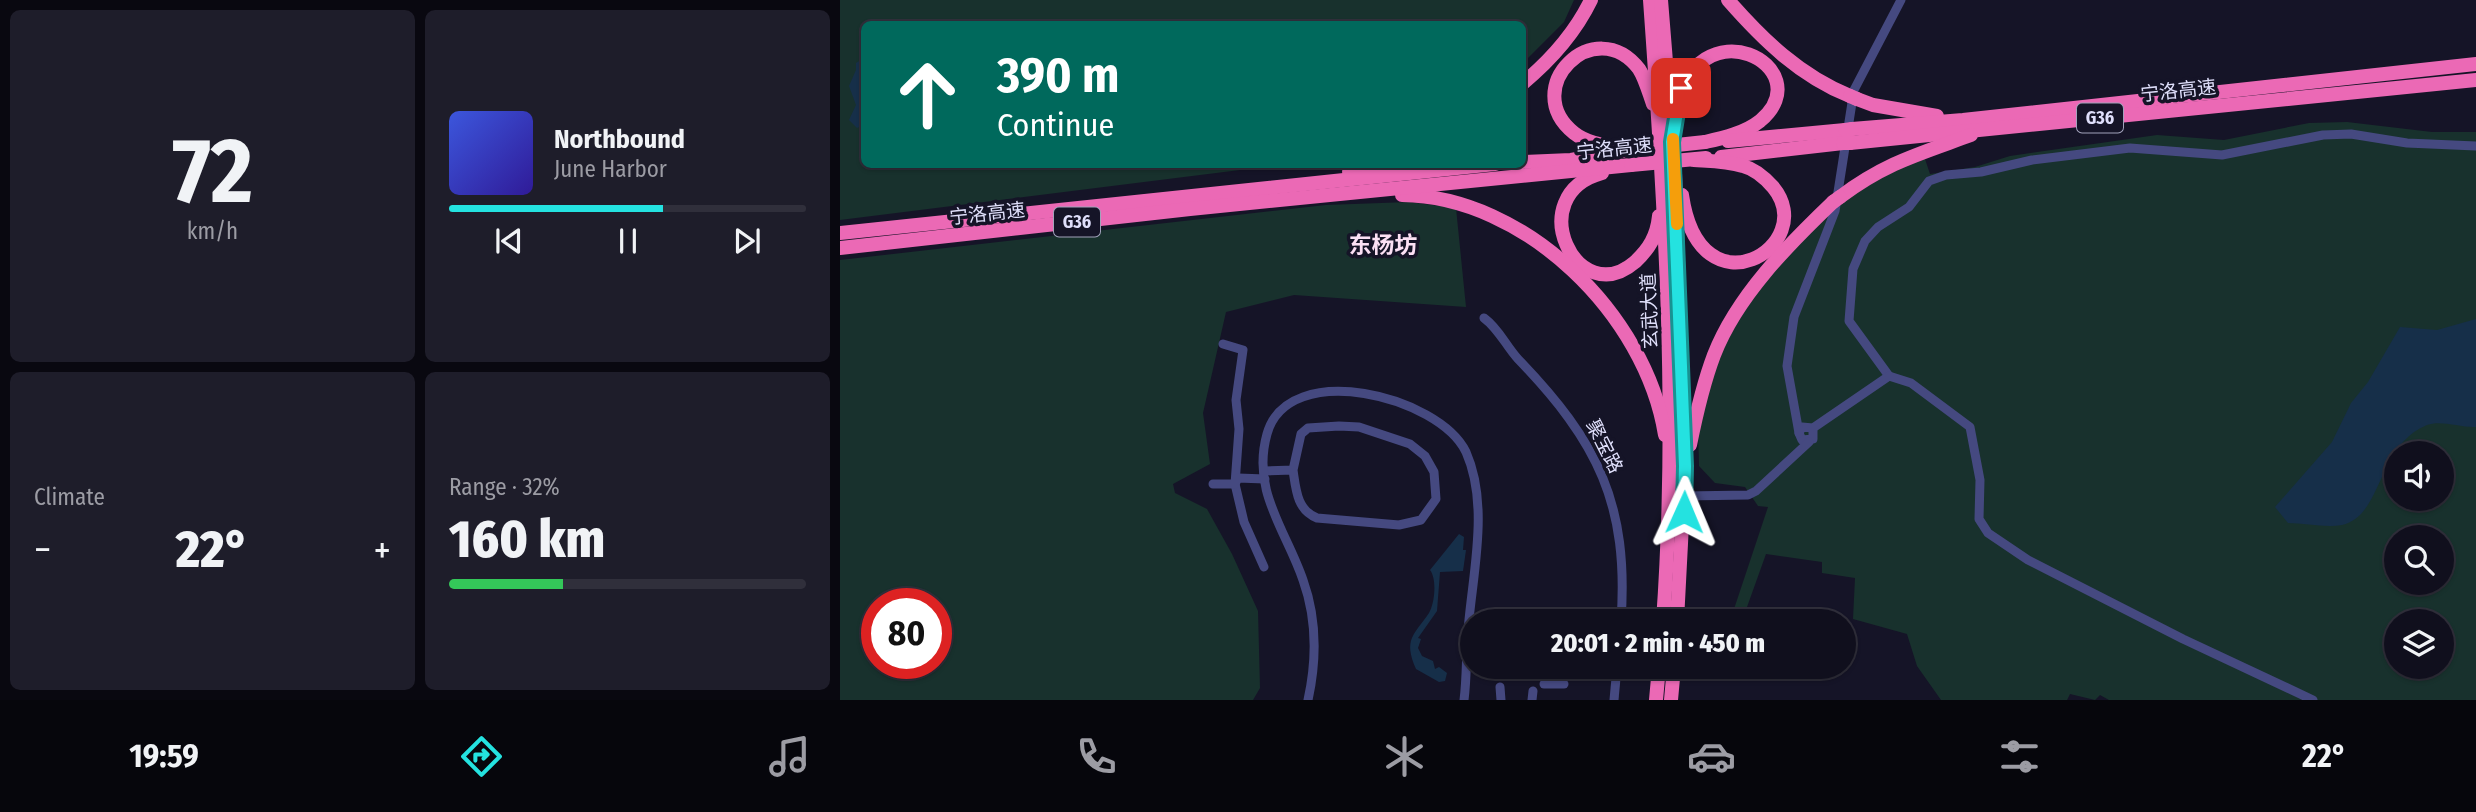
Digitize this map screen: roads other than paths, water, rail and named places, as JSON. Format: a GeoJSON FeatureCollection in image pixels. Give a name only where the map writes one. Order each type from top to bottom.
{"type":"FeatureCollection","features":[{"type":"Feature","properties":{"kind":"highway"},"geometry":{"type":"LineString","coordinates":[[1526,80],[1546,65],[1582,19],[1591,0]]}},
{"type":"Feature","properties":{"kind":"highway","name":"玄武大道"},"geometry":{"type":"LineString","coordinates":[[1650,0],[1663,177],[1669,323],[1671,483],[1664,609]]}},
{"type":"Feature","properties":{"kind":"highway","name":"玄武大道"},"geometry":{"type":"LineString","coordinates":[[1661,0],[1673,148],[1685,466],[1678,609]]}},
{"type":"Feature","properties":{"kind":"highway"},"geometry":{"type":"LineString","coordinates":[[1728,0],[1748,23],[1805,74],[1873,105],[1963,120]]}},
{"type":"Feature","properties":{"kind":"highway"},"geometry":{"type":"LineString","coordinates":[[1704,142],[1745,129],[1759,122],[1770,110],[1776,89],[1773,67],[1759,49],[1743,42],[1720,41],[1695,58],[1681,88],[1673,148],[1684,203],[1699,245],[1712,257],[1735,263],[1765,254],[1774,244],[1782,227],[1779,195],[1761,175],[1745,166],[1706,160]]}},
{"type":"Feature","properties":{"kind":"highway"},"geometry":{"type":"LineString","coordinates":[[1631,158],[1574,134],[1562,120],[1555,103],[1555,85],[1561,69],[1570,59],[1597,49],[1615,51],[1628,58],[1640,71],[1659,120]]}},
{"type":"Feature","properties":{"kind":"highway","name":"宁洛高速"},"geometry":{"type":"LineString","coordinates":[[1526,162],[1631,158],[1706,160],[1963,120],[2476,64]]}},
{"type":"Feature","properties":{"kind":"highway","name":"宁洛高速"},"geometry":{"type":"LineString","coordinates":[[840,248],[1631,158],[1704,142],[1983,131],[2476,80]]}},
{"type":"Feature","properties":{"kind":"highway"},"geometry":{"type":"LineString","coordinates":[[1685,466],[1714,354],[1728,328],[1780,256],[1837,200],[1868,176],[1902,159],[1983,131]]}},
{"type":"Feature","properties":{"kind":"highway"},"geometry":{"type":"LineString","coordinates":[[1631,158],[1592,176],[1570,193],[1563,211],[1561,232],[1567,252],[1585,269],[1606,274],[1631,265],[1647,251],[1658,230],[1663,177]]}},
{"type":"Feature","properties":{"kind":"highway"},"geometry":{"type":"LineString","coordinates":[[1237,191],[1356,168]]}},
{"type":"Feature","properties":{"kind":"highway","name":"宁洛高速"},"geometry":{"type":"LineString","coordinates":[[840,233],[1457,168]]}},
{"type":"Feature","properties":{"kind":"highway"},"geometry":{"type":"LineString","coordinates":[[1314,196],[1423,195],[1497,217],[1548,249],[1580,278],[1607,309],[1644,372],[1664,430],[1671,483]]}},
{"type":"Feature","properties":{"kind":"highway"},"geometry":{"type":"LineString","coordinates":[[1656,700],[1658,679]]}},
{"type":"Feature","properties":{"kind":"highway"},"geometry":{"type":"LineString","coordinates":[[1671,700],[1673,679]]}},
{"type":"Feature","properties":{"kind":"street"},"geometry":{"type":"LineString","coordinates":[[1811,440],[1804,441],[1799,434],[1787,366],[1794,317],[1835,211],[1854,90],[1901,0]]}},
{"type":"Feature","properties":{"kind":"street"},"geometry":{"type":"LineString","coordinates":[[2313,700],[2183,639],[2028,560],[1988,533],[1979,519],[1980,480],[1970,427],[1911,383],[1889,376],[1849,321],[1853,269],[1870,234],[1909,207],[1923,187],[1937,178],[1955,173],[1980,172],[2032,160],[2130,148],[2222,155],[2323,135],[2351,134],[2406,143],[2476,146]]}},
{"type":"Feature","properties":{"kind":"street","name":"聚宝路"},"geometry":{"type":"LineString","coordinates":[[1484,318],[1555,397],[1595,457],[1618,528],[1622,559],[1621,609]]}},
{"type":"Feature","properties":{"kind":"street"},"geometry":{"type":"LineString","coordinates":[[1223,344],[1243,350],[1236,400],[1239,429],[1235,484],[1244,522],[1264,567]]}},
{"type":"Feature","properties":{"kind":"street"},"geometry":{"type":"LineString","coordinates":[[1794,453],[1802,427],[1811,427],[1889,376]]}},
{"type":"Feature","properties":{"kind":"street"},"geometry":{"type":"LineString","coordinates":[[1308,700],[1315,646],[1312,612],[1303,578],[1268,505],[1264,475],[1267,434],[1272,421],[1293,398],[1320,392],[1364,394],[1418,408],[1453,432],[1466,453],[1476,495],[1477,545],[1472,609]]}},
{"type":"Feature","properties":{"kind":"street"},"geometry":{"type":"LineString","coordinates":[[1685,496],[1748,495],[1756,491],[1815,435],[1811,427],[1795,418]]}},
{"type":"Feature","properties":{"kind":"street"},"geometry":{"type":"LineString","coordinates":[[1359,427],[1391,435],[1425,456],[1434,472],[1436,499],[1429,513],[1410,524],[1317,518],[1302,507],[1293,470],[1301,434],[1308,428],[1359,427]]}},
{"type":"Feature","properties":{"kind":"street"},"geometry":{"type":"LineString","coordinates":[[1235,484],[1238,478],[1293,470]]}},
{"type":"Feature","properties":{"kind":"street"},"geometry":{"type":"LineString","coordinates":[[1213,484],[1235,484]]}},
{"type":"Feature","properties":{"kind":"street"},"geometry":{"type":"LineString","coordinates":[[1464,700],[1466,679]]}},
{"type":"Feature","properties":{"kind":"street"},"geometry":{"type":"LineString","coordinates":[[1614,700],[1615,679]]}},
{"type":"Feature","properties":{"kind":"street"},"geometry":{"type":"LineString","coordinates":[[1544,684],[1564,684]]}},
{"type":"Feature","properties":{"kind":"street"},"geometry":{"type":"LineString","coordinates":[[1500,687],[1501,700]]}},
{"type":"Feature","properties":{"kind":"water"},"geometry":{"type":"Polygon","coordinates":[[[861,60],[861,126],[857,128],[849,120],[856,105],[849,86],[856,63],[861,60]]]}},
{"type":"Feature","properties":{"kind":"water"},"geometry":{"type":"Polygon","coordinates":[[[2476,319],[2476,427],[2433,424],[2427,425],[2405,441],[2384,441],[2384,474],[2366,508],[2355,519],[2336,526],[2288,523],[2275,507],[2332,442],[2351,403],[2368,382],[2400,327],[2437,330],[2476,319]]]}},
{"type":"Feature","properties":{"kind":"water"},"geometry":{"type":"Polygon","coordinates":[[[1459,534],[1464,537],[1463,550],[1466,550],[1463,571],[1440,572],[1437,611],[1418,638],[1421,639],[1418,648],[1422,656],[1433,661],[1435,669],[1439,667],[1447,673],[1445,681],[1439,682],[1416,669],[1410,644],[1433,603],[1434,585],[1430,570],[1459,534]]]}},
{"type":"Feature","properties":{"kind":"district","name":"东杨坊"},"geometry":{"type":"Point","coordinates":[1383,245]}}]}
